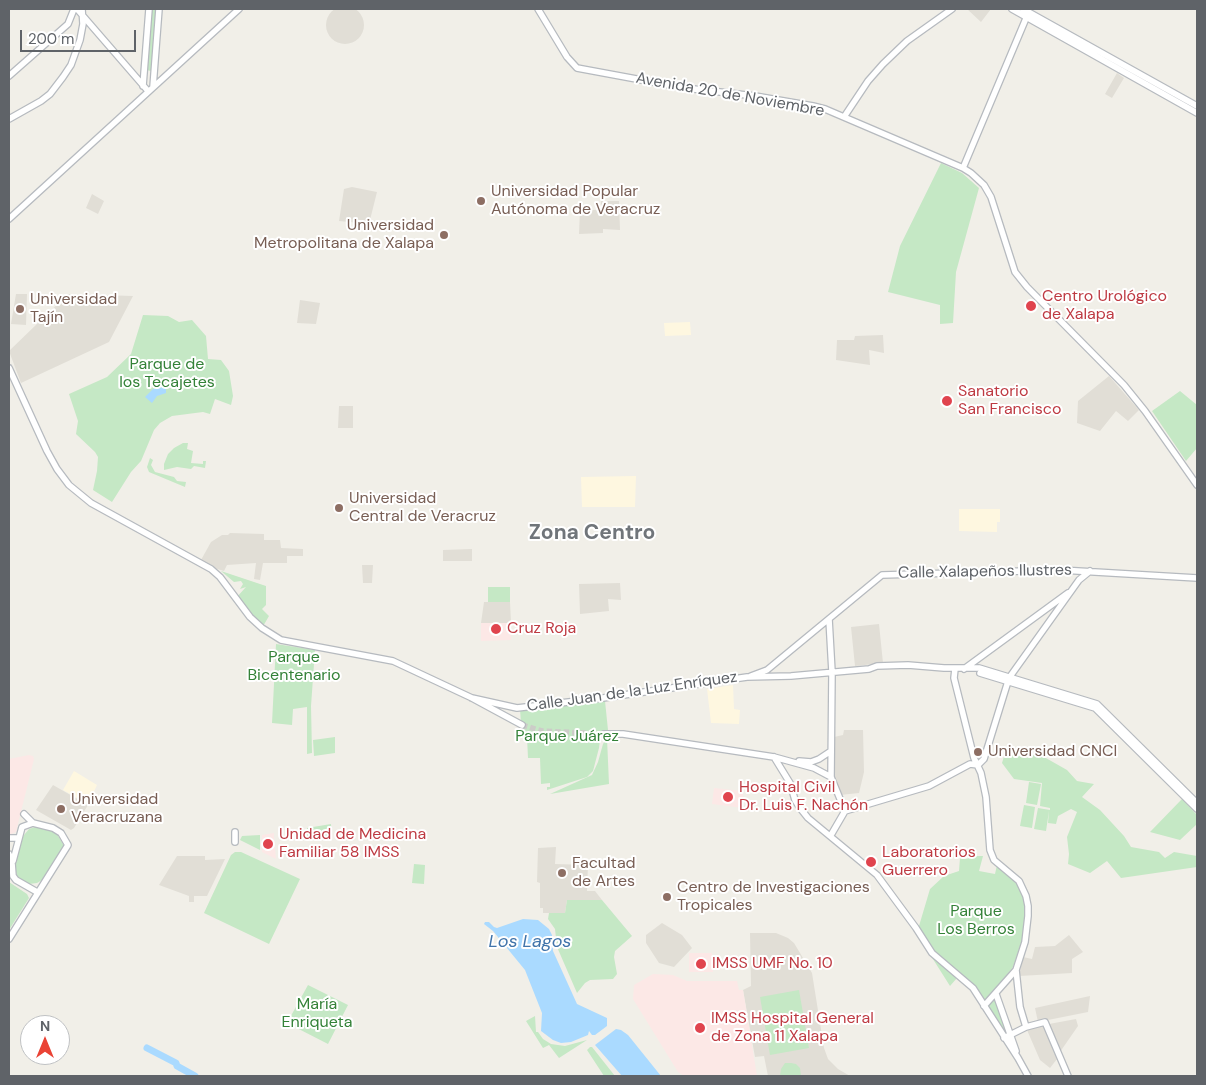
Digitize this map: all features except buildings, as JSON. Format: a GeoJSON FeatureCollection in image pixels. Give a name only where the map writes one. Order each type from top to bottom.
{"type":"FeatureCollection","features":[{"type":"Feature","properties":{"kind":"main road"},"geometry":{"type":"LineString","coordinates":[[9,76],[68,24],[76,9],[82,11],[148,91]]}},
{"type":"Feature","properties":{"kind":"main road"},"geometry":{"type":"LineString","coordinates":[[143,86],[149,9]]}},
{"type":"Feature","properties":{"kind":"main road"},"geometry":{"type":"LineString","coordinates":[[148,91],[154,73],[159,9]]}},
{"type":"Feature","properties":{"kind":"main road"},"geometry":{"type":"LineString","coordinates":[[9,219],[239,9]]}},
{"type":"Feature","properties":{"kind":"main road","name":"Avenida 20 de Noviembre"},"geometry":{"type":"LineString","coordinates":[[538,9],[567,58],[577,68],[675,86],[755,96],[813,106],[844,117],[962,168],[977,178],[987,190],[1015,272],[1020,279],[1124,385],[1145,411],[1197,485]]}},
{"type":"Feature","properties":{"kind":"main road"},"geometry":{"type":"LineString","coordinates":[[844,117],[868,81],[883,64],[907,41],[952,9]]}},
{"type":"Feature","properties":{"kind":"main road"},"geometry":{"type":"LineString","coordinates":[[1012,9],[1027,12],[1197,106]]}},
{"type":"Feature","properties":{"kind":"main road"},"geometry":{"type":"LineString","coordinates":[[9,119],[41,101],[59,83],[76,54],[83,24],[82,11]]}},
{"type":"Feature","properties":{"kind":"main road"},"geometry":{"type":"LineString","coordinates":[[1027,12],[1079,48],[1197,113]]}},
{"type":"Feature","properties":{"kind":"main road"},"geometry":{"type":"LineString","coordinates":[[962,168],[1027,12]]}},
{"type":"Feature","properties":{"kind":"main road"},"geometry":{"type":"LineString","coordinates":[[144,71],[149,74],[154,73]]}},
{"type":"Feature","properties":{"kind":"main road"},"geometry":{"type":"LineString","coordinates":[[9,368],[56,469],[69,485],[92,503],[212,569],[250,617],[262,628],[281,640],[393,661],[472,698],[520,724]]}},
{"type":"Feature","properties":{"kind":"main road"},"geometry":{"type":"LineString","coordinates":[[1077,570],[1079,580]]}},
{"type":"Feature","properties":{"kind":"main road","name":"Calle Xalapeños Ilustres"},"geometry":{"type":"LineString","coordinates":[[747,677],[767,670],[882,575],[1077,570],[1197,578]]}},
{"type":"Feature","properties":{"kind":"main road"},"geometry":{"type":"LineString","coordinates":[[831,835],[845,810],[929,786],[970,764],[978,764],[984,760],[1008,680],[1079,580],[1090,572]]}},
{"type":"Feature","properties":{"kind":"main road"},"geometry":{"type":"LineString","coordinates":[[964,669],[1073,589]]}},
{"type":"Feature","properties":{"kind":"main road"},"geometry":{"type":"LineString","coordinates":[[828,619],[832,672],[831,777],[845,810]]}},
{"type":"Feature","properties":{"kind":"main road"},"geometry":{"type":"LineString","coordinates":[[747,677],[791,676],[892,665],[975,669],[977,672],[1097,704],[1197,802]]}},
{"type":"Feature","properties":{"kind":"main road"},"geometry":{"type":"LineString","coordinates":[[954,669],[956,687],[974,758],[981,773],[986,798],[988,843],[991,855],[994,860],[1019,881],[1026,896],[1028,916],[1025,942],[1016,970],[984,1006]]}},
{"type":"Feature","properties":{"kind":"main road","name":"Calle Juan de la Luz Enríquez"},"geometry":{"type":"LineString","coordinates":[[472,698],[517,708],[603,698],[747,677]]}},
{"type":"Feature","properties":{"kind":"main road"},"geometry":{"type":"LineString","coordinates":[[1008,680],[1095,708],[1197,809]]}},
{"type":"Feature","properties":{"kind":"main road"},"geometry":{"type":"LineString","coordinates":[[606,735],[623,734],[675,744],[774,757],[814,768],[831,777]]}},
{"type":"Feature","properties":{"kind":"main road"},"geometry":{"type":"LineString","coordinates":[[787,760],[812,762],[831,751]]}},
{"type":"Feature","properties":{"kind":"main road"},"geometry":{"type":"LineString","coordinates":[[774,757],[790,783],[795,800],[800,808],[808,818],[831,835],[877,875],[932,953],[969,984],[1028,1076]]}},
{"type":"Feature","properties":{"kind":"main road"},"geometry":{"type":"LineString","coordinates":[[24,814],[33,823]]}},
{"type":"Feature","properties":{"kind":"main road"},"geometry":{"type":"LineString","coordinates":[[9,939],[66,848],[61,834],[52,828],[33,823],[22,826],[12,863]]}},
{"type":"Feature","properties":{"kind":"main road"},"geometry":{"type":"LineString","coordinates":[[235,832],[235,842]]}},
{"type":"Feature","properties":{"kind":"main road"},"geometry":{"type":"LineString","coordinates":[[9,838],[19,838]]}},
{"type":"Feature","properties":{"kind":"main road"},"geometry":{"type":"LineString","coordinates":[[9,854],[13,876],[16,880],[37,892]]}},
{"type":"Feature","properties":{"kind":"main road"},"geometry":{"type":"LineString","coordinates":[[29,887],[42,886]]}},
{"type":"Feature","properties":{"kind":"main road"},"geometry":{"type":"LineString","coordinates":[[29,887],[32,893],[32,900]]}},
{"type":"Feature","properties":{"kind":"main road"},"geometry":{"type":"LineString","coordinates":[[1016,970],[1020,1007],[1026,1027]]}},
{"type":"Feature","properties":{"kind":"main road"},"geometry":{"type":"LineString","coordinates":[[996,994],[1018,1058]]}},
{"type":"Feature","properties":{"kind":"main road"},"geometry":{"type":"LineString","coordinates":[[1004,1038],[1026,1027],[1045,1022],[1068,1076]]}},
{"type":"Feature","properties":{"kind":"shaded area"},"geometry":{"type":"Polygon","coordinates":[[[345,6],[358,12],[364,25],[358,38],[345,44],[332,38],[326,25],[332,12],[345,6]]]}},
{"type":"Feature","properties":{"kind":"shaded area"},"geometry":{"type":"Polygon","coordinates":[[[967,9],[991,9],[981,22],[967,9]]]}},
{"type":"Feature","properties":{"kind":"shaded area"},"geometry":{"type":"Polygon","coordinates":[[[1117,73],[1124,78],[1112,98],[1105,94],[1117,73]]]}},
{"type":"Feature","properties":{"kind":"shaded area"},"geometry":{"type":"Polygon","coordinates":[[[352,187],[377,192],[369,224],[339,221],[344,189],[352,187]]]}},
{"type":"Feature","properties":{"kind":"shaded area"},"geometry":{"type":"Polygon","coordinates":[[[92,194],[104,201],[98,214],[86,208],[92,194]]]}},
{"type":"Feature","properties":{"kind":"shaded area"},"geometry":{"type":"Polygon","coordinates":[[[601,201],[619,201],[620,230],[603,229],[603,233],[579,234],[580,210],[601,210],[601,201]]]}},
{"type":"Feature","properties":{"kind":"shaded area","name":"Universidad Tajín"},"geometry":{"type":"Polygon","coordinates":[[[16,294],[27,294],[26,325],[11,324],[16,294]]]}},
{"type":"Feature","properties":{"kind":"shaded area"},"geometry":{"type":"Polygon","coordinates":[[[68,294],[133,296],[109,342],[21,383],[9,351],[68,294]]]}},
{"type":"Feature","properties":{"kind":"shaded area"},"geometry":{"type":"Polygon","coordinates":[[[300,300],[320,303],[316,324],[297,323],[300,300]]]}},
{"type":"Feature","properties":{"kind":"shaded area"},"geometry":{"type":"Polygon","coordinates":[[[690,322],[691,335],[665,336],[664,323],[690,322]]]}},
{"type":"Feature","properties":{"kind":"shaded area"},"geometry":{"type":"Polygon","coordinates":[[[883,335],[884,353],[869,350],[870,365],[836,360],[837,340],[854,340],[855,336],[883,335]]]}},
{"type":"Feature","properties":{"kind":"shaded area"},"geometry":{"type":"Polygon","coordinates":[[[1109,376],[1139,410],[1128,421],[1116,411],[1100,431],[1077,423],[1078,401],[1109,376]]]}},
{"type":"Feature","properties":{"kind":"shaded area"},"geometry":{"type":"Polygon","coordinates":[[[339,406],[353,406],[353,428],[338,428],[339,406]]]}},
{"type":"Feature","properties":{"kind":"shaded area"},"geometry":{"type":"Polygon","coordinates":[[[636,476],[635,507],[582,507],[581,477],[636,476]]]}},
{"type":"Feature","properties":{"kind":"shaded area"},"geometry":{"type":"Polygon","coordinates":[[[959,509],[1000,509],[1000,522],[997,522],[997,532],[959,531],[959,509]]]}},
{"type":"Feature","properties":{"kind":"shaded area"},"geometry":{"type":"Polygon","coordinates":[[[230,533],[264,534],[264,540],[280,540],[281,548],[303,549],[303,556],[287,556],[287,563],[263,563],[260,580],[254,579],[256,563],[227,565],[224,571],[214,568],[201,560],[211,542],[222,535],[230,533]]]}},
{"type":"Feature","properties":{"kind":"shaded area"},"geometry":{"type":"Polygon","coordinates":[[[472,549],[472,561],[443,561],[443,550],[472,549]]]}},
{"type":"Feature","properties":{"kind":"shaded area"},"geometry":{"type":"Polygon","coordinates":[[[362,565],[373,565],[372,583],[363,583],[362,565]]]}},
{"type":"Feature","properties":{"kind":"shaded area"},"geometry":{"type":"Polygon","coordinates":[[[620,583],[621,600],[608,599],[609,611],[580,614],[579,584],[620,583]]]}},
{"type":"Feature","properties":{"kind":"shaded area"},"geometry":{"type":"Polygon","coordinates":[[[484,602],[510,602],[511,623],[481,623],[484,602]]]}},
{"type":"Feature","properties":{"kind":"shaded area","name":"Cruz Roja"},"geometry":{"type":"Polygon","coordinates":[[[481,623],[511,623],[511,640],[481,641],[481,623]]]}},
{"type":"Feature","properties":{"kind":"shaded area"},"geometry":{"type":"Polygon","coordinates":[[[879,624],[883,663],[855,666],[851,627],[879,624]]]}},
{"type":"Feature","properties":{"kind":"shaded area"},"geometry":{"type":"Polygon","coordinates":[[[733,685],[734,709],[740,710],[739,724],[711,723],[707,689],[733,685]]]}},
{"type":"Feature","properties":{"kind":"shaded area"},"geometry":{"type":"Polygon","coordinates":[[[844,730],[863,730],[864,772],[859,793],[840,795],[835,778],[834,737],[843,735],[844,730]]]}},
{"type":"Feature","properties":{"kind":"shaded area"},"geometry":{"type":"Polygon","coordinates":[[[33,756],[34,759],[16,832],[9,835],[9,759],[33,756]]]}},
{"type":"Feature","properties":{"kind":"shaded area"},"geometry":{"type":"Polygon","coordinates":[[[74,771],[97,785],[88,804],[63,790],[74,771]]]}},
{"type":"Feature","properties":{"kind":"shaded area","name":"Universidad Veracruzana"},"geometry":{"type":"Polygon","coordinates":[[[53,785],[88,805],[71,830],[36,810],[53,785]]]}},
{"type":"Feature","properties":{"kind":"shaded area","name":"Hospital Civil Dr. Luis F. Nachón"},"geometry":{"type":"Polygon","coordinates":[[[714,788],[743,791],[743,808],[712,804],[714,788]]]}},
{"type":"Feature","properties":{"kind":"shaded area","name":"Unidad de Medicina Familiar 58 IMSS"},"geometry":{"type":"Polygon","coordinates":[[[274,833],[276,859],[262,852],[262,835],[274,833]]]}},
{"type":"Feature","properties":{"kind":"shaded area","name":"Facultad de Artes"},"geometry":{"type":"Polygon","coordinates":[[[556,847],[555,864],[588,865],[587,891],[595,891],[602,900],[567,900],[565,913],[543,913],[543,908],[540,908],[540,883],[537,882],[538,848],[556,847]]]}},
{"type":"Feature","properties":{"kind":"shaded area"},"geometry":{"type":"Polygon","coordinates":[[[177,856],[205,856],[205,860],[225,859],[207,896],[194,896],[194,902],[189,902],[189,896],[159,885],[177,856]]]}},
{"type":"Feature","properties":{"kind":"shaded area"},"geometry":{"type":"Polygon","coordinates":[[[662,923],[682,935],[692,948],[674,967],[659,963],[646,943],[646,935],[662,923]]]}},
{"type":"Feature","properties":{"kind":"shaded area"},"geometry":{"type":"Polygon","coordinates":[[[750,933],[776,933],[794,943],[812,973],[824,1048],[828,1059],[838,1069],[850,1076],[768,1076],[764,1056],[755,1057],[743,990],[751,986],[750,933]]]}},
{"type":"Feature","properties":{"kind":"shaded area"},"geometry":{"type":"Polygon","coordinates":[[[1069,935],[1083,952],[1072,959],[1072,973],[1019,976],[1023,957],[1032,959],[1035,947],[1055,946],[1069,935]]]}},
{"type":"Feature","properties":{"kind":"shaded area","name":"IMSS UMF No. 10"},"geometry":{"type":"Polygon","coordinates":[[[689,953],[712,953],[713,972],[689,972],[689,953]]]}},
{"type":"Feature","properties":{"kind":"shaded area","name":"IMSS Hospital General de Zona 11 Xalapa"},"geometry":{"type":"Polygon","coordinates":[[[653,974],[673,975],[687,981],[737,981],[739,990],[743,990],[757,1076],[684,1076],[678,1072],[633,999],[634,985],[653,974]]]}},
{"type":"Feature","properties":{"kind":"shaded area"},"geometry":{"type":"Polygon","coordinates":[[[1090,996],[1088,1012],[1038,1022],[1035,1008],[1090,996]]]}},
{"type":"Feature","properties":{"kind":"shaded area"},"geometry":{"type":"Polygon","coordinates":[[[1076,1019],[1078,1026],[1060,1052],[1049,1024],[1076,1019]]]}},
{"type":"Feature","properties":{"kind":"shaded area"},"geometry":{"type":"Polygon","coordinates":[[[1043,1025],[1057,1059],[1050,1068],[1040,1060],[1027,1030],[1043,1025]]]}},
{"type":"Feature","properties":{"kind":"green space"},"geometry":{"type":"Polygon","coordinates":[[[151,9],[156,9],[151,71],[146,70],[151,9]]]}},
{"type":"Feature","properties":{"kind":"green space"},"geometry":{"type":"Polygon","coordinates":[[[941,163],[962,173],[979,188],[956,272],[953,323],[940,324],[940,305],[888,292],[900,246],[941,163]]]}},
{"type":"Feature","properties":{"kind":"green space","name":"Parque de los Tecajetes"},"geometry":{"type":"Polygon","coordinates":[[[143,315],[168,316],[179,322],[192,320],[206,336],[208,359],[221,360],[229,371],[233,396],[231,405],[215,399],[210,414],[203,412],[172,416],[160,423],[154,430],[141,461],[131,472],[112,502],[93,490],[98,457],[76,434],[78,421],[69,394],[107,377],[131,354],[143,315]]]}},
{"type":"Feature","properties":{"kind":"green space"},"geometry":{"type":"Polygon","coordinates":[[[1180,391],[1197,405],[1197,448],[1186,461],[1152,411],[1180,391]]]}},
{"type":"Feature","properties":{"kind":"green space"},"geometry":{"type":"Polygon","coordinates":[[[183,443],[188,443],[187,449],[193,451],[191,463],[203,464],[203,461],[206,461],[205,468],[194,466],[191,469],[177,467],[164,470],[168,454],[183,443]]]}},
{"type":"Feature","properties":{"kind":"green space"},"geometry":{"type":"Polygon","coordinates":[[[150,458],[153,460],[151,465],[155,472],[174,477],[177,481],[186,482],[185,487],[149,472],[147,467],[150,458]]]}},
{"type":"Feature","properties":{"kind":"green space"},"geometry":{"type":"Polygon","coordinates":[[[221,571],[266,586],[266,605],[262,609],[269,616],[262,628],[236,598],[246,587],[240,589],[243,584],[241,581],[234,582],[221,571]]]}},
{"type":"Feature","properties":{"kind":"green space"},"geometry":{"type":"Polygon","coordinates":[[[488,587],[510,587],[510,602],[488,602],[488,587]]]}},
{"type":"Feature","properties":{"kind":"green space","name":"Parque Bicentenario"},"geometry":{"type":"Polygon","coordinates":[[[276,644],[315,650],[311,706],[312,753],[307,754],[307,707],[293,709],[292,725],[272,723],[276,644]]]}},
{"type":"Feature","properties":{"kind":"green space","name":"Parque Juárez"},"geometry":{"type":"Polygon","coordinates":[[[605,701],[608,730],[600,739],[593,771],[587,777],[547,790],[547,787],[550,787],[550,783],[541,784],[540,758],[528,758],[527,737],[522,737],[520,709],[605,701]]]}},
{"type":"Feature","properties":{"kind":"green space"},"geometry":{"type":"Polygon","coordinates":[[[335,737],[335,753],[314,756],[313,740],[335,737]]]}},
{"type":"Feature","properties":{"kind":"green space"},"geometry":{"type":"Polygon","coordinates":[[[607,738],[609,784],[550,794],[592,775],[607,738]]]}},
{"type":"Feature","properties":{"kind":"green space"},"geometry":{"type":"Polygon","coordinates":[[[1005,753],[1029,758],[1037,753],[1067,770],[1077,781],[1094,784],[1082,797],[1100,810],[1124,836],[1131,847],[1159,852],[1165,858],[1174,852],[1197,856],[1197,867],[1121,878],[1107,861],[1090,873],[1068,864],[1067,837],[1077,812],[1071,809],[1058,816],[1056,824],[1048,823],[1049,811],[1046,831],[1034,829],[1038,808],[1050,810],[1050,808],[1040,806],[1042,783],[1014,779],[1002,763],[1005,753]]]}},
{"type":"Feature","properties":{"kind":"green space"},"geometry":{"type":"Polygon","coordinates":[[[1029,782],[1041,784],[1037,805],[1026,803],[1029,782]]]}},
{"type":"Feature","properties":{"kind":"green space"},"geometry":{"type":"Polygon","coordinates":[[[1182,799],[1197,815],[1197,824],[1180,840],[1150,832],[1182,799]]]}},
{"type":"Feature","properties":{"kind":"green space"},"geometry":{"type":"Polygon","coordinates":[[[1024,805],[1035,807],[1032,828],[1020,826],[1024,805]]]}},
{"type":"Feature","properties":{"kind":"green space"},"geometry":{"type":"Polygon","coordinates":[[[331,824],[332,839],[307,840],[307,828],[331,824]]]}},
{"type":"Feature","properties":{"kind":"green space"},"geometry":{"type":"Polygon","coordinates":[[[38,826],[50,829],[57,834],[63,844],[63,849],[42,880],[29,884],[18,878],[15,869],[20,843],[24,835],[29,829],[38,826]]]}},
{"type":"Feature","properties":{"kind":"green space"},"geometry":{"type":"Polygon","coordinates":[[[260,835],[260,850],[240,840],[242,836],[260,835]]]}},
{"type":"Feature","properties":{"kind":"green space"},"geometry":{"type":"Polygon","coordinates":[[[235,852],[241,852],[300,879],[269,944],[204,913],[231,855],[235,852]]]}},
{"type":"Feature","properties":{"kind":"green space","name":"Parque Los Berros"},"geometry":{"type":"Polygon","coordinates":[[[983,856],[979,871],[995,874],[997,865],[1013,874],[1025,893],[1028,923],[1013,967],[994,992],[984,1001],[934,952],[919,926],[930,889],[944,876],[959,871],[960,858],[966,859],[983,856]]]}},
{"type":"Feature","properties":{"kind":"green space"},"geometry":{"type":"Polygon","coordinates":[[[414,864],[425,865],[424,884],[412,883],[414,864]]]}},
{"type":"Feature","properties":{"kind":"green space"},"geometry":{"type":"Polygon","coordinates":[[[9,882],[27,894],[29,898],[9,930],[9,882]]]}},
{"type":"Feature","properties":{"kind":"green space"},"geometry":{"type":"Polygon","coordinates":[[[567,900],[602,900],[632,936],[615,951],[614,957],[617,974],[613,979],[590,980],[577,993],[557,947],[555,929],[548,919],[549,913],[565,913],[567,900]]]}},
{"type":"Feature","properties":{"kind":"green space"},"geometry":{"type":"Polygon","coordinates":[[[931,956],[957,978],[950,986],[931,956]]]}},
{"type":"Feature","properties":{"kind":"green space","name":"María Enriqueta"},"geometry":{"type":"Polygon","coordinates":[[[308,985],[348,1005],[328,1044],[287,1023],[308,985]]]}},
{"type":"Feature","properties":{"kind":"green space"},"geometry":{"type":"Polygon","coordinates":[[[799,990],[809,1048],[770,1055],[760,997],[799,990]]]}},
{"type":"Feature","properties":{"kind":"green space"},"geometry":{"type":"Polygon","coordinates":[[[995,997],[1004,1030],[1002,1030],[987,1006],[995,997]]]}},
{"type":"Feature","properties":{"kind":"green space"},"geometry":{"type":"Polygon","coordinates":[[[535,1016],[536,1032],[551,1044],[565,1046],[587,1040],[559,1058],[549,1045],[543,1048],[526,1021],[535,1016]]]}},
{"type":"Feature","properties":{"kind":"green space"},"geometry":{"type":"Polygon","coordinates":[[[592,1047],[615,1076],[604,1076],[587,1050],[592,1047]]]}},
{"type":"Feature","properties":{"kind":"green space"},"geometry":{"type":"Polygon","coordinates":[[[785,1063],[796,1064],[800,1068],[801,1076],[780,1076],[781,1069],[785,1063]]]}},
{"type":"Feature","properties":{"kind":"water"},"geometry":{"type":"Polygon","coordinates":[[[164,387],[166,393],[157,396],[152,403],[145,397],[153,389],[164,387]]]}},
{"type":"Feature","properties":{"kind":"water","name":"Los Lagos"},"geometry":{"type":"Polygon","coordinates":[[[523,919],[538,920],[549,929],[552,935],[553,951],[577,1004],[607,1018],[607,1026],[595,1035],[592,1035],[589,1031],[588,1035],[571,1042],[561,1043],[553,1040],[541,1031],[542,1013],[525,970],[493,931],[484,924],[489,922],[497,928],[523,919]]]}},
{"type":"Feature","properties":{"kind":"water"},"geometry":{"type":"Polygon","coordinates":[[[616,1029],[628,1035],[661,1076],[622,1076],[595,1045],[616,1029]]]}},
{"type":"Feature","properties":{"kind":"waterway"},"geometry":{"type":"LineString","coordinates":[[147,1048],[176,1063],[177,1066],[195,1076]]}},
{"type":"Feature","properties":{"kind":"tunnel"},"geometry":{"type":"LineString","coordinates":[[522,725],[542,731],[604,734]]}},
{"type":"Feature","properties":{"kind":"place","name":"Universidad Popular Autónoma de Veracruz"},"geometry":{"type":"Point","coordinates":[481,201]}},
{"type":"Feature","properties":{"kind":"place","name":"Universidad Metropolitana de Xalapa"},"geometry":{"type":"Point","coordinates":[444,235]}},
{"type":"Feature","properties":{"kind":"place","name":"Centro Urológico de Xalapa"},"geometry":{"type":"Point","coordinates":[1031,306]}},
{"type":"Feature","properties":{"kind":"place","name":"Universidad Tajín"},"geometry":{"type":"Point","coordinates":[20,309]}},
{"type":"Feature","properties":{"kind":"place","name":"Sanatorio San Francisco"},"geometry":{"type":"Point","coordinates":[947,401]}},
{"type":"Feature","properties":{"kind":"place","name":"Universidad Central de Veracruz"},"geometry":{"type":"Point","coordinates":[339,508]}},
{"type":"Feature","properties":{"kind":"place","name":"Cruz Roja"},"geometry":{"type":"Point","coordinates":[496,629]}},
{"type":"Feature","properties":{"kind":"place","name":"Universidad CNCI"},"geometry":{"type":"Point","coordinates":[978,752]}},
{"type":"Feature","properties":{"kind":"place","name":"Hospital Civil Dr. Luis F. Nachón"},"geometry":{"type":"Point","coordinates":[728,797]}},
{"type":"Feature","properties":{"kind":"place","name":"Universidad Veracruzana"},"geometry":{"type":"Point","coordinates":[61,809]}},
{"type":"Feature","properties":{"kind":"place","name":"Unidad de Medicina Familiar 58 IMSS"},"geometry":{"type":"Point","coordinates":[268,844]}},
{"type":"Feature","properties":{"kind":"place","name":"Laboratorios Guerrero"},"geometry":{"type":"Point","coordinates":[871,862]}},
{"type":"Feature","properties":{"kind":"place","name":"Facultad de Artes"},"geometry":{"type":"Point","coordinates":[562,873]}},
{"type":"Feature","properties":{"kind":"place","name":"Centro de Investigaciones Tropicales"},"geometry":{"type":"Point","coordinates":[667,897]}},
{"type":"Feature","properties":{"kind":"place","name":"IMSS UMF No. 10"},"geometry":{"type":"Point","coordinates":[701,964]}},
{"type":"Feature","properties":{"kind":"place","name":"IMSS Hospital General de Zona 11 Xalapa"},"geometry":{"type":"Point","coordinates":[700,1028]}},
{"type":"Feature","properties":{"kind":"district","name":"Zona Centro"},"geometry":{"type":"Point","coordinates":[592,533]}}]}
